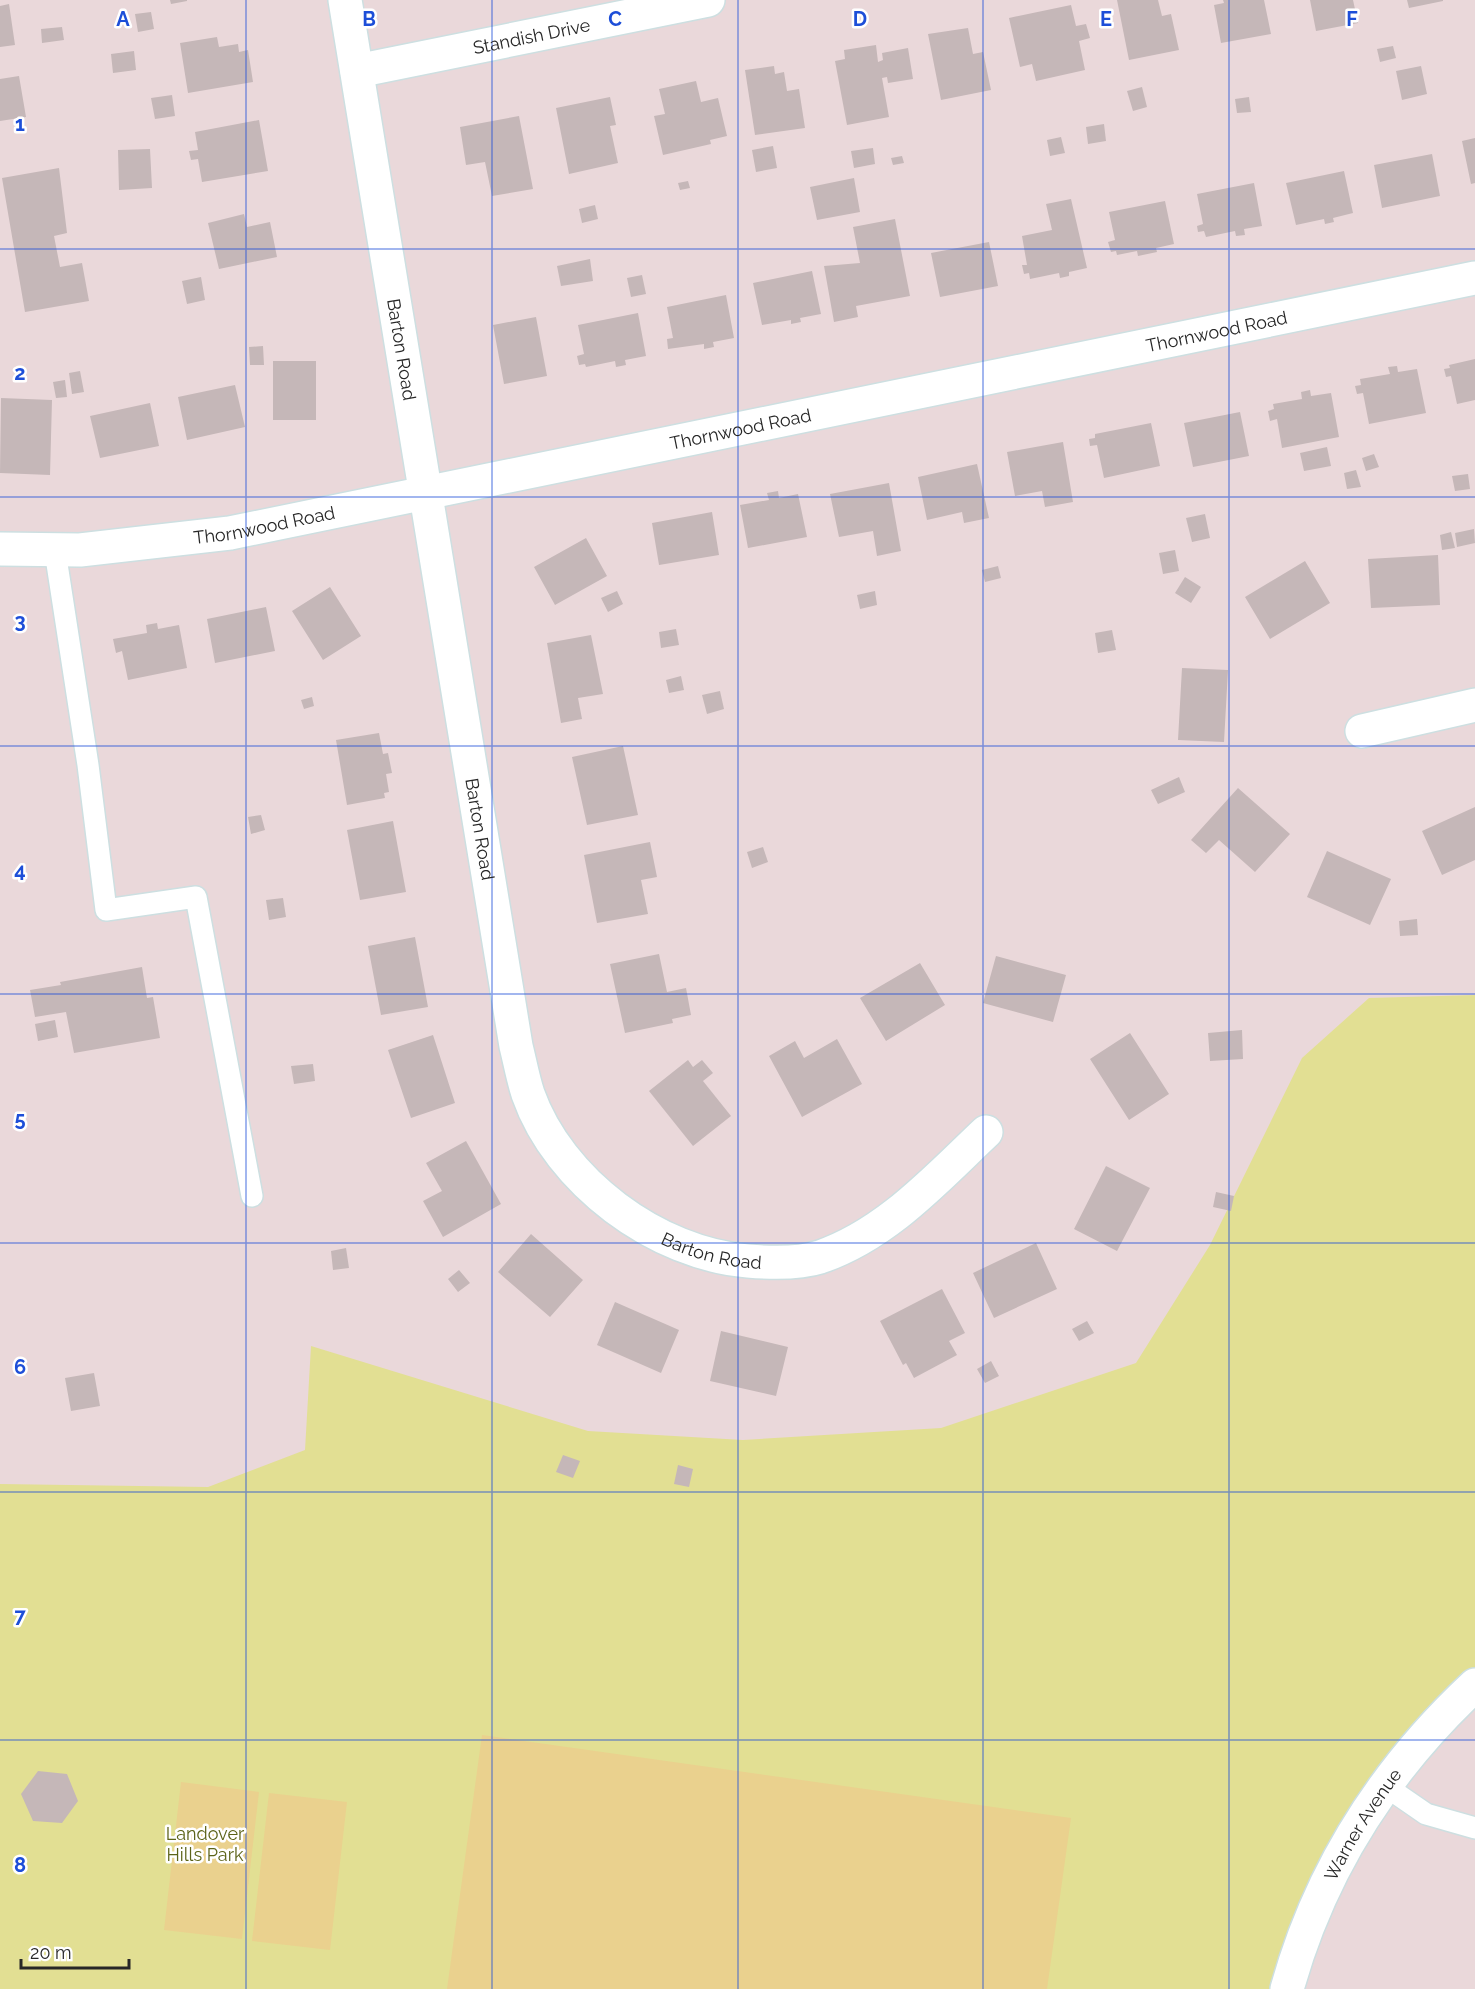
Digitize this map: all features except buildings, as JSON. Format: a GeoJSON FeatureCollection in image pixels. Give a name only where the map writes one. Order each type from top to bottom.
{"type":"FeatureCollection","features":[{"type":"Feature","properties":{"kind":"street","name":"Barton Road"},"geometry":{"type":"LineString","coordinates":[[345,0],[516,1046],[529,1095],[552,1140],[581,1178],[617,1210],[673,1244],[727,1259],[777,1263],[819,1257],[852,1242],[888,1221],[925,1191],[986,1132]]}},
{"type":"Feature","properties":{"kind":"street","name":"Standish Drive"},"geometry":{"type":"LineString","coordinates":[[357,71],[708,0]]}},
{"type":"Feature","properties":{"kind":"street","name":"Thornwood Road"},"geometry":{"type":"LineString","coordinates":[[0,549],[56,551],[150,544],[230,533],[1475,278]]}},
{"type":"Feature","properties":{"kind":"street"},"geometry":{"type":"LineString","coordinates":[[1362,730],[1475,705]]}},
{"type":"Feature","properties":{"kind":"street","name":"Warner Avenue"},"geometry":{"type":"LineString","coordinates":[[1287,1989],[1298,1948],[1322,1890],[1352,1833],[1384,1785],[1438,1719],[1475,1685]]}},
{"type":"Feature","properties":{"kind":"lane"},"geometry":{"type":"LineString","coordinates":[[56,551],[88,765],[106,910],[196,897],[252,1196]]}},
{"type":"Feature","properties":{"kind":"lane"},"geometry":{"type":"LineString","coordinates":[[1384,1785],[1426,1814],[1475,1828]]}},
{"type":"Feature","properties":{"kind":"green space","name":"Landover Hills Park"},"geometry":{"type":"Polygon","coordinates":[[[1475,995],[1475,1686],[1384,1785],[1291,1989],[0,1989],[0,1484],[208,1487],[305,1450],[311,1346],[588,1431],[743,1440],[941,1428],[1136,1363],[1210,1245],[1302,1058],[1369,998],[1475,995]]]}},
{"type":"Feature","properties":{"kind":"green space"},"geometry":{"type":"Polygon","coordinates":[[[482,1735],[1071,1818],[1047,1989],[447,1989],[482,1735]]]}},
{"type":"Feature","properties":{"kind":"green space","name":"Landover Hills Park"},"geometry":{"type":"Polygon","coordinates":[[[181,1782],[259,1792],[242,1939],[164,1930],[181,1782]]]}},
{"type":"Feature","properties":{"kind":"green space"},"geometry":{"type":"Polygon","coordinates":[[[269,1793],[347,1802],[330,1950],[252,1941],[269,1793]]]}}]}
